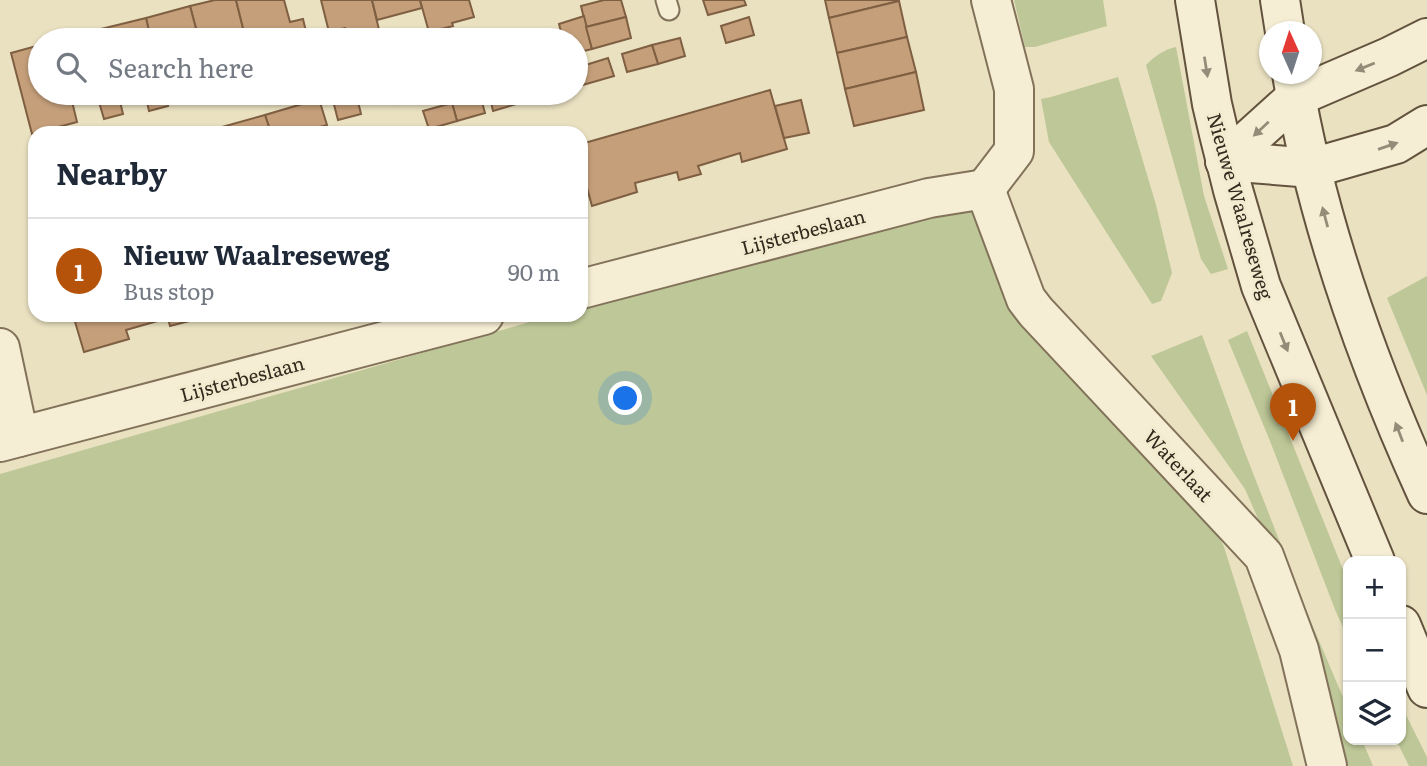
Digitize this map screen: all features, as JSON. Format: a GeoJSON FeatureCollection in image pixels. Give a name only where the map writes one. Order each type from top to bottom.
{"type":"FeatureCollection","features":[{"type":"Feature","properties":{"kind":"street"},"geometry":{"type":"LineString","coordinates":[[985,189],[1014,151],[1014,89],[991,0]]}},
{"type":"Feature","properties":{"kind":"street","name":"Nieuwe Waalreseweg"},"geometry":{"type":"LineString","coordinates":[[1195,0],[1212,104],[1261,286],[1373,556]]}},
{"type":"Feature","properties":{"kind":"street"},"geometry":{"type":"LineString","coordinates":[[1280,0],[1283,21]]}},
{"type":"Feature","properties":{"kind":"street"},"geometry":{"type":"LineString","coordinates":[[1226,161],[1294,85],[1389,57],[1427,38]]}},
{"type":"Feature","properties":{"kind":"street"},"geometry":{"type":"LineString","coordinates":[[1294,85],[1337,263],[1403,442],[1427,494]]}},
{"type":"Feature","properties":{"kind":"street"},"geometry":{"type":"LineString","coordinates":[[1226,161],[1312,168],[1396,144],[1427,125]]}},
{"type":"Feature","properties":{"kind":"street","name":"Lijsterbeslaan"},"geometry":{"type":"LineString","coordinates":[[588,287],[929,198],[985,189]]}},
{"type":"Feature","properties":{"kind":"street","name":"Waterlaat"},"geometry":{"type":"LineString","coordinates":[[985,189],[1026,299],[1264,556],[1299,650],[1327,766]]}},
{"type":"Feature","properties":{"kind":"street","name":"Lijsterbeslaan"},"geometry":{"type":"LineString","coordinates":[[10,439],[457,322]]}},
{"type":"Feature","properties":{"kind":"street"},"geometry":{"type":"LineString","coordinates":[[0,348],[10,439]]}},
{"type":"Feature","properties":{"kind":"street"},"geometry":{"type":"LineString","coordinates":[[1406,637],[1427,688]]}},
{"type":"Feature","properties":{"kind":"green space"},"geometry":{"type":"Polygon","coordinates":[[[1014,0],[1103,0],[1107,26],[1035,47],[1025,47],[1014,0]]]}},
{"type":"Feature","properties":{"kind":"green space"},"geometry":{"type":"Polygon","coordinates":[[[1176,47],[1204,196],[1228,269],[1211,274],[1201,259],[1146,65],[1160,54],[1176,47]]]}},
{"type":"Feature","properties":{"kind":"green space"},"geometry":{"type":"Polygon","coordinates":[[[1118,77],[1156,205],[1172,273],[1161,301],[1152,304],[1049,142],[1041,99],[1118,77]]]}},
{"type":"Feature","properties":{"kind":"green space"},"geometry":{"type":"Polygon","coordinates":[[[967,198],[1204,505],[1224,547],[1293,766],[0,766],[0,474],[530,322],[588,322],[588,305],[967,198]]]}},
{"type":"Feature","properties":{"kind":"green space"},"geometry":{"type":"Polygon","coordinates":[[[1427,276],[1427,395],[1387,298],[1427,276]]]}},
{"type":"Feature","properties":{"kind":"green space"},"geometry":{"type":"Polygon","coordinates":[[[1247,331],[1343,570],[1343,627],[1270,441],[1228,340],[1247,331]]]}},
{"type":"Feature","properties":{"kind":"green space"},"geometry":{"type":"Polygon","coordinates":[[[1202,335],[1244,450],[1343,697],[1343,745],[1364,745],[1373,766],[1340,766],[1283,576],[1245,489],[1151,356],[1202,335]]]}},
{"type":"Feature","properties":{"kind":"green space"},"geometry":{"type":"Polygon","coordinates":[[[1406,715],[1427,757],[1427,766],[1409,766],[1398,745],[1406,745],[1406,715]]]}},
{"type":"Feature","properties":{"kind":"building"},"geometry":{"type":"Polygon","coordinates":[[[215,0],[236,0],[243,28],[196,28],[190,6],[215,0]]]}},
{"type":"Feature","properties":{"kind":"building"},"geometry":{"type":"Polygon","coordinates":[[[236,0],[284,0],[290,22],[303,19],[305,28],[243,28],[236,0]]]}},
{"type":"Feature","properties":{"kind":"building"},"geometry":{"type":"Polygon","coordinates":[[[321,0],[372,0],[379,28],[328,28],[321,0]]]}},
{"type":"Feature","properties":{"kind":"building"},"geometry":{"type":"Polygon","coordinates":[[[372,0],[420,0],[422,8],[377,20],[372,0]]]}},
{"type":"Feature","properties":{"kind":"building"},"geometry":{"type":"Polygon","coordinates":[[[420,0],[469,0],[474,17],[452,23],[453,26],[445,28],[428,28],[420,0]]]}},
{"type":"Feature","properties":{"kind":"building"},"geometry":{"type":"Polygon","coordinates":[[[604,0],[621,0],[626,17],[586,27],[581,6],[604,0]]]}},
{"type":"Feature","properties":{"kind":"building"},"geometry":{"type":"Polygon","coordinates":[[[703,0],[744,0],[746,5],[708,15],[703,0]]]}},
{"type":"Feature","properties":{"kind":"building"},"geometry":{"type":"Polygon","coordinates":[[[825,0],[899,0],[899,1],[829,18],[825,0]]]}},
{"type":"Feature","properties":{"kind":"building"},"geometry":{"type":"Polygon","coordinates":[[[899,1],[907,37],[837,53],[829,18],[899,1]]]}},
{"type":"Feature","properties":{"kind":"building"},"geometry":{"type":"Polygon","coordinates":[[[190,6],[196,28],[148,28],[146,18],[190,6]]]}},
{"type":"Feature","properties":{"kind":"building"},"geometry":{"type":"Polygon","coordinates":[[[584,16],[587,28],[560,28],[559,24],[584,16]]]}},
{"type":"Feature","properties":{"kind":"building"},"geometry":{"type":"Polygon","coordinates":[[[626,17],[631,38],[592,49],[586,27],[626,17]]]}},
{"type":"Feature","properties":{"kind":"building"},"geometry":{"type":"Polygon","coordinates":[[[749,17],[754,35],[726,43],[721,26],[749,17]]]}},
{"type":"Feature","properties":{"kind":"building"},"geometry":{"type":"Polygon","coordinates":[[[146,18],[148,28],[105,28],[146,18]]]}},
{"type":"Feature","properties":{"kind":"building"},"geometry":{"type":"Polygon","coordinates":[[[588,32],[592,49],[588,50],[588,32]]]}},
{"type":"Feature","properties":{"kind":"building"},"geometry":{"type":"Polygon","coordinates":[[[907,37],[916,72],[845,89],[837,53],[907,37]]]}},
{"type":"Feature","properties":{"kind":"building"},"geometry":{"type":"Polygon","coordinates":[[[680,38],[685,56],[658,64],[652,45],[680,38]]]}},
{"type":"Feature","properties":{"kind":"building"},"geometry":{"type":"Polygon","coordinates":[[[652,45],[658,64],[627,72],[622,54],[652,45]]]}},
{"type":"Feature","properties":{"kind":"building"},"geometry":{"type":"Polygon","coordinates":[[[28,48],[28,105],[73,105],[77,122],[62,126],[30,126],[11,53],[28,48]]]}},
{"type":"Feature","properties":{"kind":"building"},"geometry":{"type":"Polygon","coordinates":[[[608,58],[614,76],[588,84],[588,64],[608,58]]]}},
{"type":"Feature","properties":{"kind":"building"},"geometry":{"type":"Polygon","coordinates":[[[916,72],[924,110],[854,126],[845,89],[916,72]]]}},
{"type":"Feature","properties":{"kind":"building"},"geometry":{"type":"Polygon","coordinates":[[[770,90],[787,149],[742,162],[740,153],[698,166],[701,174],[679,180],[677,172],[635,183],[637,192],[592,206],[588,191],[588,142],[770,90]]]}},
{"type":"Feature","properties":{"kind":"building"},"geometry":{"type":"Polygon","coordinates":[[[801,100],[809,133],[784,138],[775,106],[801,100]]]}},
{"type":"Feature","properties":{"kind":"building"},"geometry":{"type":"Polygon","coordinates":[[[100,105],[121,105],[123,114],[104,119],[100,105]]]}},
{"type":"Feature","properties":{"kind":"building"},"geometry":{"type":"Polygon","coordinates":[[[148,105],[168,105],[168,106],[149,111],[148,105]]]}},
{"type":"Feature","properties":{"kind":"building"},"geometry":{"type":"Polygon","coordinates":[[[299,105],[321,105],[327,125],[269,126],[265,115],[299,105]]]}},
{"type":"Feature","properties":{"kind":"building"},"geometry":{"type":"Polygon","coordinates":[[[334,105],[359,105],[361,114],[338,120],[334,105]]]}},
{"type":"Feature","properties":{"kind":"building"},"geometry":{"type":"Polygon","coordinates":[[[453,105],[483,105],[485,113],[457,121],[453,105]]]}},
{"type":"Feature","properties":{"kind":"building"},"geometry":{"type":"Polygon","coordinates":[[[453,105],[457,121],[428,126],[423,111],[453,105]]]}},
{"type":"Feature","properties":{"kind":"building"},"geometry":{"type":"Polygon","coordinates":[[[492,105],[513,105],[493,111],[492,105]]]}},
{"type":"Feature","properties":{"kind":"building"},"geometry":{"type":"Polygon","coordinates":[[[265,115],[269,126],[226,126],[265,115]]]}},
{"type":"Feature","properties":{"kind":"building"},"geometry":{"type":"Polygon","coordinates":[[[75,322],[154,322],[126,330],[129,339],[84,352],[75,322]]]}},
{"type":"Feature","properties":{"kind":"building"},"geometry":{"type":"Polygon","coordinates":[[[169,322],[185,322],[170,326],[169,322]]]}},
{"type":"Feature","properties":{"kind":"place","name":"Nieuw Waalreseweg"},"geometry":{"type":"Point","coordinates":[1293,441]}}]}
